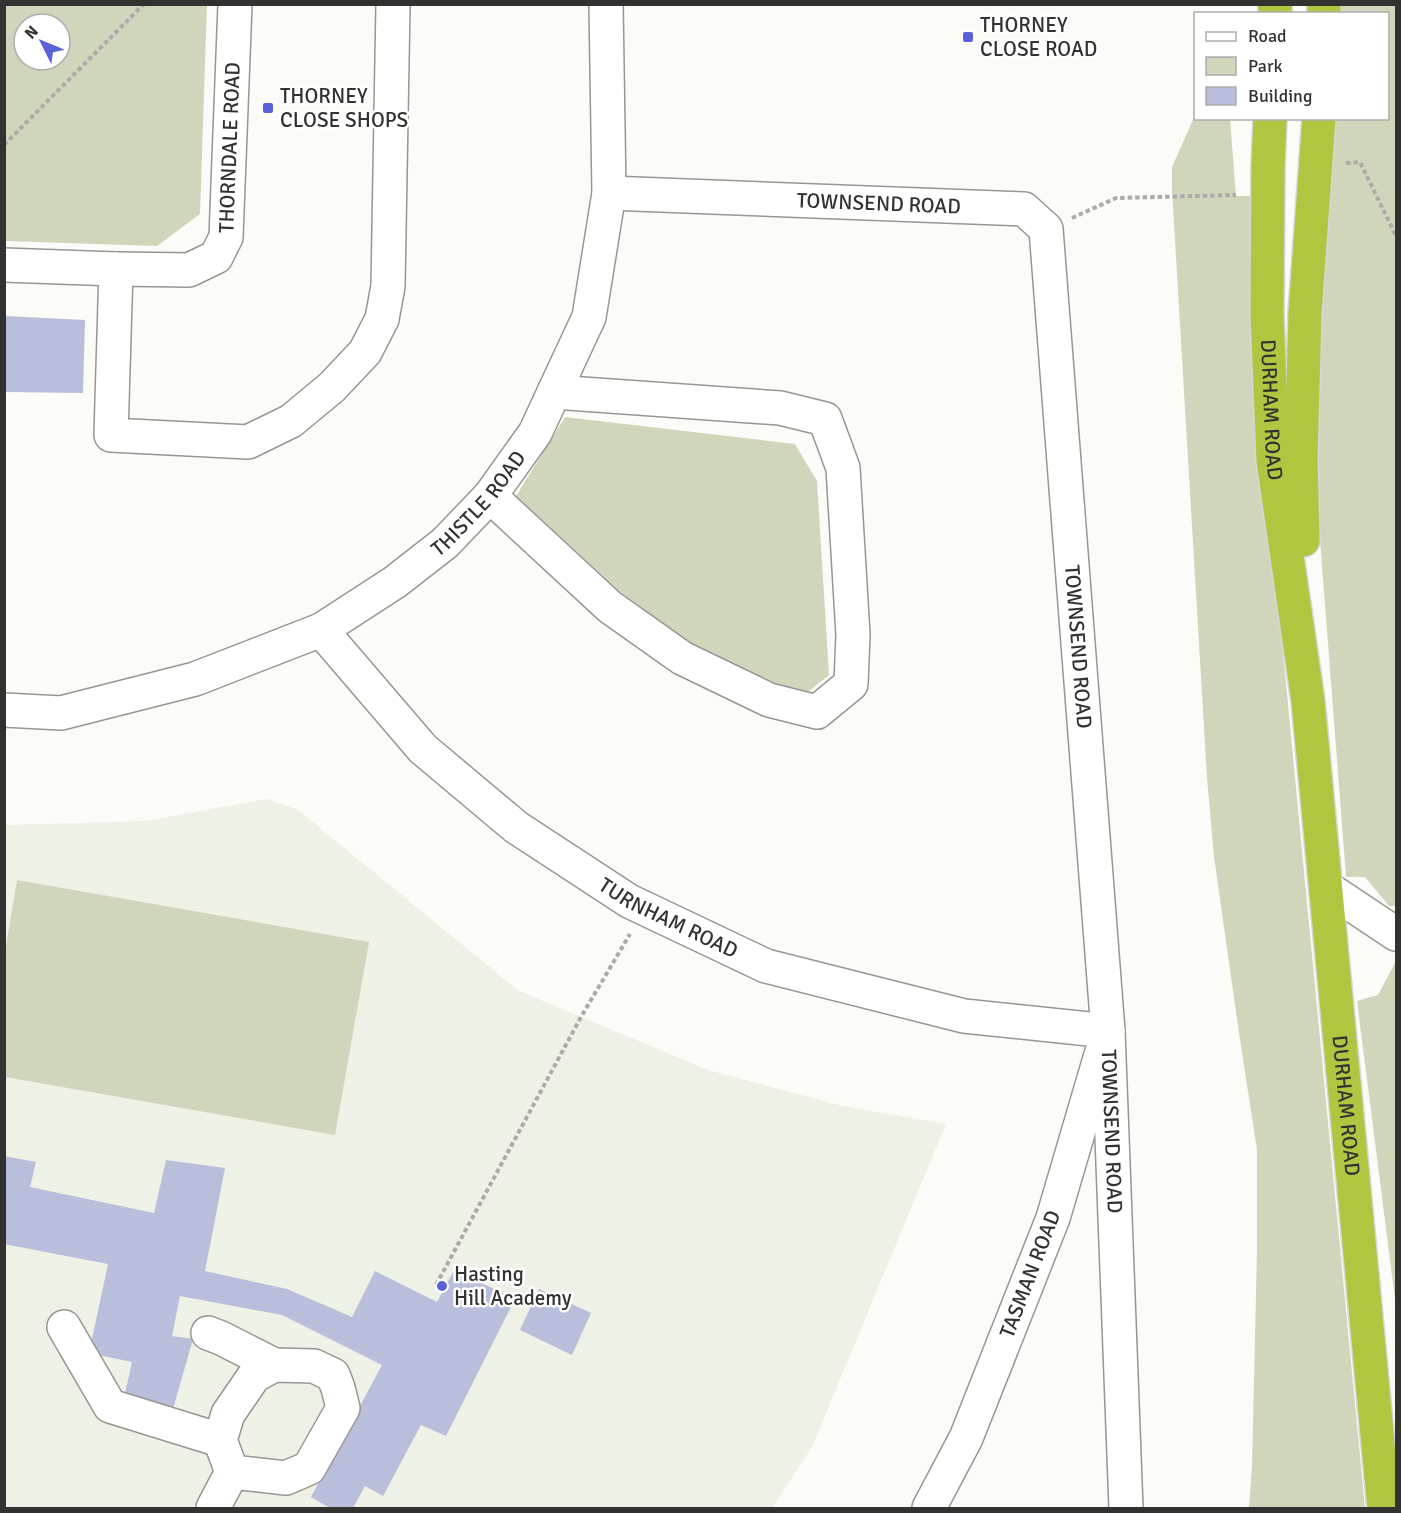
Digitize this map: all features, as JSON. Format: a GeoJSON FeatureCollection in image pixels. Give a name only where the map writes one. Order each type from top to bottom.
{"type":"FeatureCollection","features":[{"type":"Feature","properties":{"kind":"highway","name":"DURHAM ROAD"},"geometry":{"type":"LineString","coordinates":[[1270,120],[1267,314],[1274,460],[1308,700],[1384,1509]]}},
{"type":"Feature","properties":{"kind":"highway","name":"DURHAM ROAD"},"geometry":{"type":"LineString","coordinates":[[1308,700],[1301,458],[1305,313],[1318,120]]}},
{"type":"Feature","properties":{"kind":"street","name":"THORNDALE ROAD"},"geometry":{"type":"LineString","coordinates":[[4,265],[189,270],[216,257],[226,237],[234,4]]}},
{"type":"Feature","properties":{"kind":"street"},"geometry":{"type":"LineString","coordinates":[[116,269],[111,435],[248,442],[291,421],[332,387],[365,352],[382,320],[388,286],[393,4]]}},
{"type":"Feature","properties":{"kind":"street","name":"THISTLE ROAD"},"geometry":{"type":"LineString","coordinates":[[4,710],[61,713],[195,679],[321,630],[395,582],[445,543],[490,496],[535,433],[589,317],[609,193],[606,4]]}},
{"type":"Feature","properties":{"kind":"street","name":"TOWNSEND ROAD"},"geometry":{"type":"LineString","coordinates":[[609,193],[1024,209],[1046,229],[1108,1031],[1126,1509]]}},
{"type":"Feature","properties":{"kind":"street"},"geometry":{"type":"LineString","coordinates":[[490,496],[610,607],[682,658],[769,700],[817,712],[851,684],[853,635],[843,468],[825,419],[780,408],[554,392]]}},
{"type":"Feature","properties":{"kind":"street","name":"TURNHAM ROAD"},"geometry":{"type":"LineString","coordinates":[[321,630],[423,749],[516,827],[629,901],[766,966],[964,1016],[1108,1031]]}},
{"type":"Feature","properties":{"kind":"street"},"geometry":{"type":"LineString","coordinates":[[1326,888],[1396,934]]}},
{"type":"Feature","properties":{"kind":"street","name":"TASMAN ROAD"},"geometry":{"type":"LineString","coordinates":[[929,1509],[966,1438],[1053,1218],[1108,1031]]}},
{"type":"Feature","properties":{"kind":"street"},"geometry":{"type":"LineString","coordinates":[[64,1327],[110,1407],[220,1440]]}},
{"type":"Feature","properties":{"kind":"street"},"geometry":{"type":"LineString","coordinates":[[208,1334],[221,1338],[274,1365],[314,1366],[333,1375],[343,1408],[309,1468],[286,1478],[232,1473]]}},
{"type":"Feature","properties":{"kind":"street"},"geometry":{"type":"LineString","coordinates":[[213,1509],[232,1473],[220,1440],[228,1414],[254,1376],[274,1365]]}},
{"type":"Feature","properties":{"kind":"path"},"geometry":{"type":"LineString","coordinates":[[4,145],[144,4]]}},
{"type":"Feature","properties":{"kind":"path"},"geometry":{"type":"LineString","coordinates":[[436,1285],[581,1017],[645,909]]}},
{"type":"Feature","properties":{"kind":"shaded area","name":"Hasting Hill Academy"},"geometry":{"type":"Polygon","coordinates":[[[267,799],[298,810],[519,991],[708,1070],[843,1106],[946,1124],[812,1447],[772,1508],[5,1508],[4,825],[146,821],[267,799]]]}},
{"type":"Feature","properties":{"kind":"green space"},"geometry":{"type":"Polygon","coordinates":[[[5,4],[207,5],[200,214],[157,246],[5,241],[5,4]]]}},
{"type":"Feature","properties":{"kind":"green space"},"geometry":{"type":"Polygon","coordinates":[[[1337,5],[1396,5],[1396,906],[1389,906],[1365,877],[1346,877],[1314,462],[1332,120],[1389,120],[1389,12],[1337,12],[1337,5]]]}},
{"type":"Feature","properties":{"kind":"green space"},"geometry":{"type":"Polygon","coordinates":[[[1194,117],[1194,120],[1230,120],[1236,196],[1251,196],[1276,579],[1365,1508],[1249,1508],[1257,1252],[1257,1150],[1214,857],[1207,778],[1172,167],[1194,117]]]}},
{"type":"Feature","properties":{"kind":"green space"},"geometry":{"type":"Polygon","coordinates":[[[565,417],[795,444],[817,481],[829,675],[803,696],[695,647],[622,593],[516,496],[565,417]]]}},
{"type":"Feature","properties":{"kind":"green space"},"geometry":{"type":"Polygon","coordinates":[[[17,880],[369,942],[335,1135],[5,1077],[5,952],[17,880]]]}},
{"type":"Feature","properties":{"kind":"green space"},"geometry":{"type":"Polygon","coordinates":[[[1396,961],[1396,1307],[1357,1001],[1378,995],[1396,961]]]}},
{"type":"Feature","properties":{"kind":"building"},"geometry":{"type":"Polygon","coordinates":[[[5,316],[85,320],[83,393],[5,392],[5,316]]]}},
{"type":"Feature","properties":{"kind":"building"},"geometry":{"type":"Polygon","coordinates":[[[4,1156],[36,1162],[30,1187],[154,1213],[166,1160],[225,1168],[205,1271],[287,1289],[352,1317],[375,1271],[437,1302],[454,1270],[515,1299],[446,1436],[421,1425],[383,1496],[365,1486],[353,1508],[330,1508],[311,1497],[382,1365],[282,1315],[180,1296],[172,1336],[193,1339],[173,1409],[124,1398],[132,1362],[89,1353],[108,1264],[4,1244],[4,1156]]]}},
{"type":"Feature","properties":{"kind":"building"},"geometry":{"type":"Polygon","coordinates":[[[539,1289],[591,1313],[572,1355],[520,1330],[539,1289]]]}},
{"type":"Feature","properties":{"kind":"place","name":"THORNEY CLOSE ROAD"},"geometry":{"type":"Point","coordinates":[968,37]}},
{"type":"Feature","properties":{"kind":"place","name":"THORNEY CLOSE SHOPS"},"geometry":{"type":"Point","coordinates":[268,108]}},
{"type":"Feature","properties":{"kind":"place","name":"Hasting Hill Academy"},"geometry":{"type":"Point","coordinates":[442,1286]}}]}
